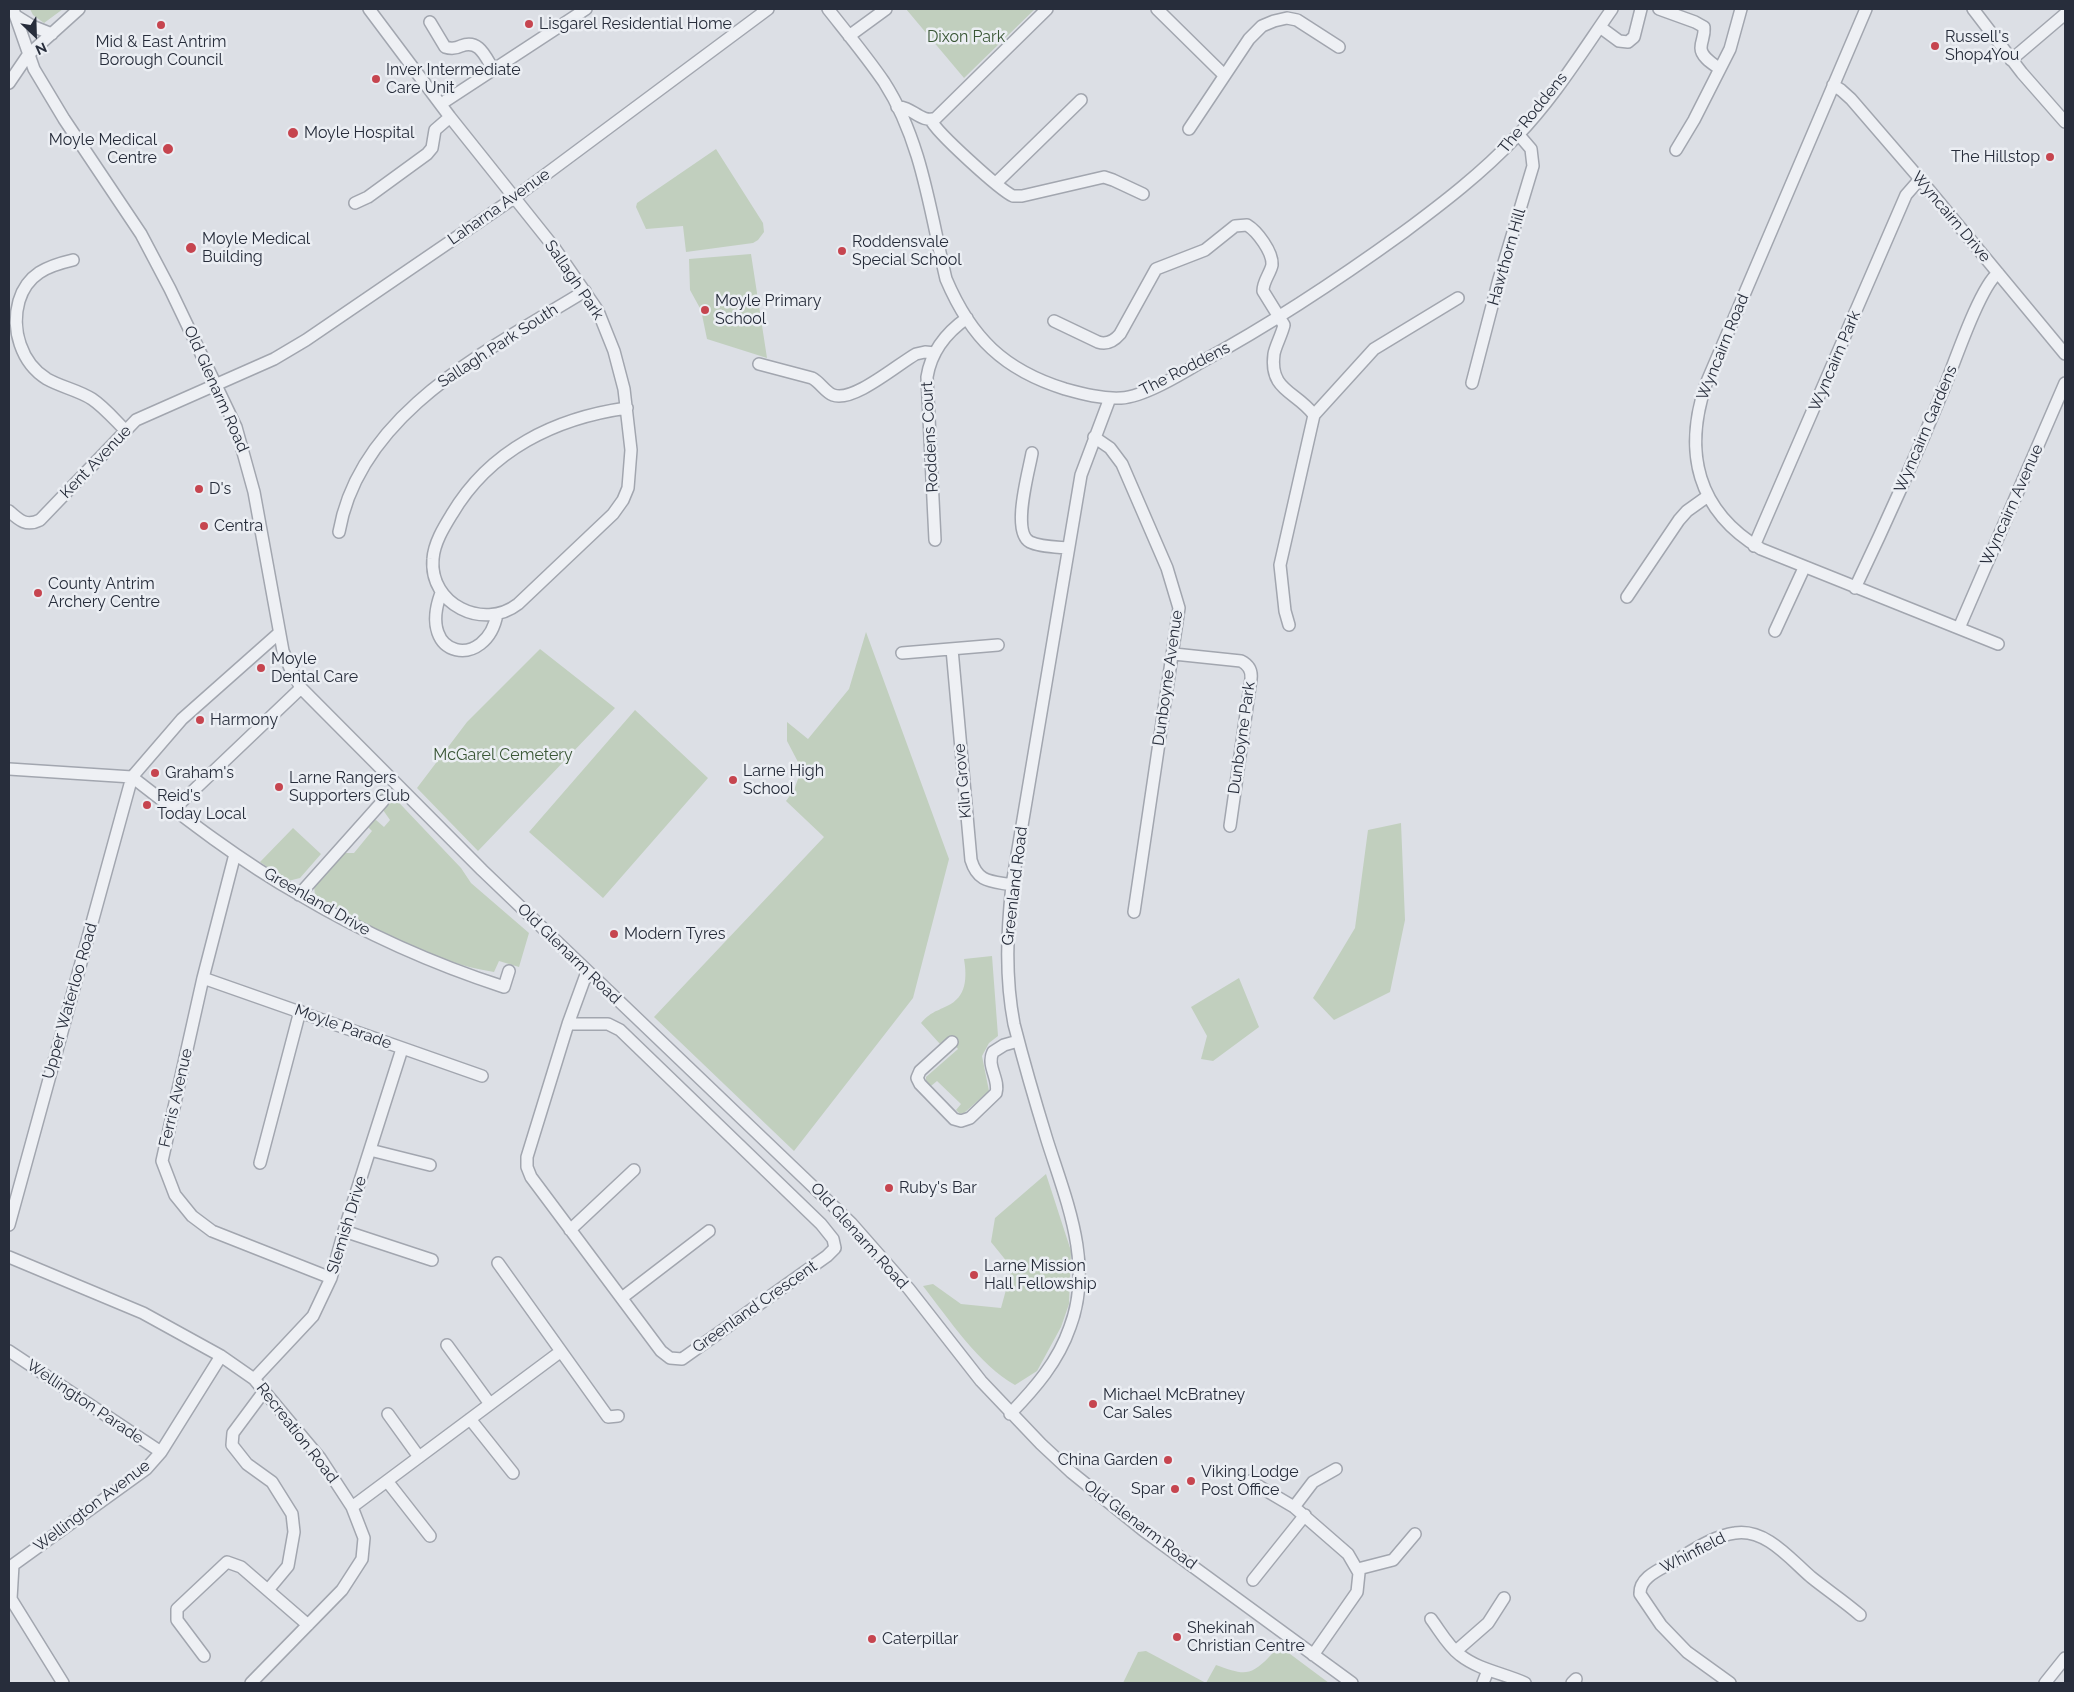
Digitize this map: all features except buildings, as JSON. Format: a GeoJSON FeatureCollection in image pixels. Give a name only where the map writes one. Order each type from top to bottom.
{"type":"FeatureCollection","features":[{"type":"Feature","properties":{"kind":"street"},"geometry":{"type":"LineString","coordinates":[[9,83],[28,55],[80,9]]}},
{"type":"Feature","properties":{"kind":"street","name":"Sallagh Park"},"geometry":{"type":"LineString","coordinates":[[369,9],[450,117],[524,208],[585,291],[605,326],[628,408],[631,471],[625,496],[613,514],[518,604],[509,610],[497,614]]}},
{"type":"Feature","properties":{"kind":"street"},"geometry":{"type":"LineString","coordinates":[[441,104],[586,9]]}},
{"type":"Feature","properties":{"kind":"street","name":"Laharna Avenue"},"geometry":{"type":"LineString","coordinates":[[217,384],[294,348],[514,198],[768,9]]}},
{"type":"Feature","properties":{"kind":"street","name":"The Roddens"},"geometry":{"type":"LineString","coordinates":[[828,9],[884,83],[906,124],[921,167],[946,279],[953,296],[967,318],[987,345],[1012,366],[1048,384],[1110,398],[1134,396],[1148,390],[1190,369],[1279,318],[1358,265],[1423,217],[1472,179],[1519,135],[1612,9]]}},
{"type":"Feature","properties":{"kind":"street"},"geometry":{"type":"LineString","coordinates":[[849,36],[886,9]]}},
{"type":"Feature","properties":{"kind":"street"},"geometry":{"type":"LineString","coordinates":[[897,107],[905,107],[924,119],[931,120],[942,113],[1047,9]]}},
{"type":"Feature","properties":{"kind":"street"},"geometry":{"type":"LineString","coordinates":[[1157,9],[1224,76]]}},
{"type":"Feature","properties":{"kind":"street"},"geometry":{"type":"LineString","coordinates":[[1600,27],[1619,41],[1628,42],[1634,37],[1641,9]]}},
{"type":"Feature","properties":{"kind":"street"},"geometry":{"type":"LineString","coordinates":[[1659,9],[1704,27],[1705,37],[1701,48],[1703,55],[1720,69]]}},
{"type":"Feature","properties":{"kind":"street"},"geometry":{"type":"LineString","coordinates":[[1676,145],[1694,120],[1730,49],[1741,9]]}},
{"type":"Feature","properties":{"kind":"street","name":"Wyncairn Road"},"geometry":{"type":"LineString","coordinates":[[1866,9],[1702,396],[1696,426],[1696,455],[1700,477],[1708,496],[1728,526],[1766,553],[1998,644]]}},
{"type":"Feature","properties":{"kind":"street"},"geometry":{"type":"LineString","coordinates":[[1972,9],[2011,60],[2065,122]]}},
{"type":"Feature","properties":{"kind":"street"},"geometry":{"type":"LineString","coordinates":[[14,12],[32,26],[52,34]]}},
{"type":"Feature","properties":{"kind":"street","name":"Old Glenarm Road"},"geometry":{"type":"LineString","coordinates":[[14,12],[34,69],[64,119],[141,234],[217,384],[236,427],[247,460],[254,492],[279,633],[290,668],[301,688],[482,870],[587,972],[815,1186],[851,1223],[909,1289],[962,1359],[1010,1414],[1070,1471],[1143,1530],[1352,1683]]}},
{"type":"Feature","properties":{"kind":"street"},"geometry":{"type":"LineString","coordinates":[[2011,60],[2065,14]]}},
{"type":"Feature","properties":{"kind":"street"},"geometry":{"type":"LineString","coordinates":[[1189,129],[1256,30],[1274,21],[1287,18],[1297,20],[1339,47]]}},
{"type":"Feature","properties":{"kind":"street"},"geometry":{"type":"LineString","coordinates":[[430,22],[444,46],[453,49],[468,44],[475,44],[480,48],[493,69]]}},
{"type":"Feature","properties":{"kind":"street","name":"Wyncairn Drive"},"geometry":{"type":"LineString","coordinates":[[1833,85],[1847,96],[1920,179],[2065,354]]}},
{"type":"Feature","properties":{"kind":"street"},"geometry":{"type":"LineString","coordinates":[[996,183],[1081,100]]}},
{"type":"Feature","properties":{"kind":"street"},"geometry":{"type":"LineString","coordinates":[[355,203],[368,197],[427,154],[432,146],[435,130],[450,117]]}},
{"type":"Feature","properties":{"kind":"street"},"geometry":{"type":"LineString","coordinates":[[931,120],[936,130],[1012,196],[1022,196],[1104,177],[1143,194]]}},
{"type":"Feature","properties":{"kind":"street","name":"Hawthorn Hill"},"geometry":{"type":"LineString","coordinates":[[1472,383],[1499,278],[1533,166],[1531,149],[1519,135]]}},
{"type":"Feature","properties":{"kind":"street","name":"Wyncairn Park"},"geometry":{"type":"LineString","coordinates":[[1754,546],[1906,196],[1920,179]]}},
{"type":"Feature","properties":{"kind":"street"},"geometry":{"type":"LineString","coordinates":[[1054,321],[1098,342],[1104,344],[1112,341],[1120,334],[1155,270],[1200,252],[1231,228],[1240,224],[1251,228],[1269,254],[1272,265],[1263,291],[1284,325],[1280,341],[1274,352],[1274,372],[1277,382],[1305,404],[1314,415]]}},
{"type":"Feature","properties":{"kind":"street"},"geometry":{"type":"LineString","coordinates":[[73,260],[56,264],[40,271],[25,286],[16,313],[19,342],[28,361],[40,374],[51,381],[93,399],[125,430]]}},
{"type":"Feature","properties":{"kind":"street","name":"Wyncairn Gardens"},"geometry":{"type":"LineString","coordinates":[[1855,588],[1895,502],[1970,322],[1989,282],[1998,273]]}},
{"type":"Feature","properties":{"kind":"street","name":"Sallagh Park South"},"geometry":{"type":"LineString","coordinates":[[339,532],[346,502],[366,463],[385,437],[416,404],[460,368],[585,291]]}},
{"type":"Feature","properties":{"kind":"street"},"geometry":{"type":"LineString","coordinates":[[1289,625],[1285,611],[1280,565],[1314,415],[1374,349],[1458,298]]}},
{"type":"Feature","properties":{"kind":"street","name":"Roddens Court"},"geometry":{"type":"LineString","coordinates":[[935,540],[926,382],[930,363],[935,353],[954,327],[967,318]]}},
{"type":"Feature","properties":{"kind":"street"},"geometry":{"type":"LineString","coordinates":[[759,364],[812,378],[820,382],[830,393],[838,396],[862,388],[916,354],[925,352],[935,353]]}},
{"type":"Feature","properties":{"kind":"street","name":"Wyncairn Avenue"},"geometry":{"type":"LineString","coordinates":[[1959,628],[2065,383]]}},
{"type":"Feature","properties":{"kind":"street","name":"Kent Avenue"},"geometry":{"type":"LineString","coordinates":[[9,511],[20,521],[26,523],[35,522],[42,518],[125,430],[143,416],[217,384]]}},
{"type":"Feature","properties":{"kind":"street","name":"Greenland Road"},"geometry":{"type":"LineString","coordinates":[[1010,1414],[1046,1373],[1063,1345],[1076,1306],[1080,1270],[1078,1248],[1072,1221],[1018,1041],[1010,1002],[1007,973],[1008,920],[1012,885],[1081,475],[1110,398]]}},
{"type":"Feature","properties":{"kind":"street"},"geometry":{"type":"LineString","coordinates":[[441,593],[435,613],[436,631],[442,641],[454,649],[466,651],[476,646],[493,629],[497,614],[482,615],[466,612],[450,603],[441,593],[433,565],[438,540],[462,498],[487,470],[523,442],[554,426],[585,415],[628,408]]}},
{"type":"Feature","properties":{"kind":"street","name":"Dunboyne Avenue"},"geometry":{"type":"LineString","coordinates":[[1094,437],[1109,446],[1122,464],[1170,574],[1179,612],[1134,912]]}},
{"type":"Feature","properties":{"kind":"street"},"geometry":{"type":"LineString","coordinates":[[1032,453],[1020,526],[1022,533],[1032,543],[1068,548]]}},
{"type":"Feature","properties":{"kind":"street"},"geometry":{"type":"LineString","coordinates":[[1627,596],[1679,520],[1687,511],[1708,496]]}},
{"type":"Feature","properties":{"kind":"street"},"geometry":{"type":"LineString","coordinates":[[1775,631],[1804,568]]}},
{"type":"Feature","properties":{"kind":"street"},"geometry":{"type":"LineString","coordinates":[[9,769],[132,777],[182,719],[279,633]]}},
{"type":"Feature","properties":{"kind":"street"},"geometry":{"type":"LineString","coordinates":[[902,653],[998,645]]}},
{"type":"Feature","properties":{"kind":"street","name":"Kiln Grove"},"geometry":{"type":"LineString","coordinates":[[952,649],[971,860],[980,877],[992,882],[1012,885]]}},
{"type":"Feature","properties":{"kind":"street","name":"Dunboyne Park"},"geometry":{"type":"LineString","coordinates":[[1174,654],[1241,661],[1247,665],[1250,671],[1251,679],[1230,826]]}},
{"type":"Feature","properties":{"kind":"street"},"geometry":{"type":"LineString","coordinates":[[174,809],[301,688]]}},
{"type":"Feature","properties":{"kind":"street","name":"Greenland Drive"},"geometry":{"type":"LineString","coordinates":[[132,777],[235,854],[299,895],[387,942],[465,974],[504,987],[509,971]]}},
{"type":"Feature","properties":{"kind":"street","name":"Upper Waterloo Road"},"geometry":{"type":"LineString","coordinates":[[9,1225],[132,777]]}},
{"type":"Feature","properties":{"kind":"street"},"geometry":{"type":"LineString","coordinates":[[299,895],[383,801]]}},
{"type":"Feature","properties":{"kind":"street","name":"Ferris Avenue"},"geometry":{"type":"LineString","coordinates":[[235,854],[203,978],[162,1161],[174,1195],[192,1216],[212,1230],[332,1278]]}},
{"type":"Feature","properties":{"kind":"street","name":"Greenland Crescent"},"geometry":{"type":"LineString","coordinates":[[568,1024],[608,1024],[620,1030],[821,1224],[833,1239],[835,1248],[827,1256],[682,1359],[670,1358],[661,1351],[623,1297],[531,1177],[527,1168],[527,1157],[568,1024],[587,972]]}},
{"type":"Feature","properties":{"kind":"street","name":"Moyle Parade"},"geometry":{"type":"LineString","coordinates":[[203,978],[482,1076]]}},
{"type":"Feature","properties":{"kind":"street"},"geometry":{"type":"LineString","coordinates":[[260,1163],[300,1011]]}},
{"type":"Feature","properties":{"kind":"street"},"geometry":{"type":"LineString","coordinates":[[952,1042],[920,1071],[916,1078],[953,1118],[961,1122],[970,1118],[996,1093],[997,1085],[991,1062],[993,1052],[1004,1045],[1018,1041]]}},
{"type":"Feature","properties":{"kind":"street","name":"Slemish Drive"},"geometry":{"type":"LineString","coordinates":[[254,1379],[313,1316],[332,1278],[344,1231],[402,1049]]}},
{"type":"Feature","properties":{"kind":"street"},"geometry":{"type":"LineString","coordinates":[[370,1150],[430,1165]]}},
{"type":"Feature","properties":{"kind":"street"},"geometry":{"type":"LineString","coordinates":[[570,1230],[634,1170]]}},
{"type":"Feature","properties":{"kind":"street"},"geometry":{"type":"LineString","coordinates":[[344,1231],[432,1260]]}},
{"type":"Feature","properties":{"kind":"street"},"geometry":{"type":"LineString","coordinates":[[623,1297],[709,1231]]}},
{"type":"Feature","properties":{"kind":"street","name":"Recreation Road"},"geometry":{"type":"LineString","coordinates":[[9,1257],[143,1312],[221,1356],[254,1379],[320,1458],[352,1507],[364,1538],[362,1559],[342,1590],[251,1683]]}},
{"type":"Feature","properties":{"kind":"street"},"geometry":{"type":"LineString","coordinates":[[498,1263],[608,1417],[618,1416]]}},
{"type":"Feature","properties":{"kind":"street"},"geometry":{"type":"LineString","coordinates":[[447,1345],[490,1404]]}},
{"type":"Feature","properties":{"kind":"street","name":"Wellington Parade"},"geometry":{"type":"LineString","coordinates":[[9,1351],[161,1452]]}},
{"type":"Feature","properties":{"kind":"street"},"geometry":{"type":"LineString","coordinates":[[352,1507],[560,1352]]}},
{"type":"Feature","properties":{"kind":"street","name":"Wellington Avenue"},"geometry":{"type":"LineString","coordinates":[[62,1683],[11,1599],[13,1565],[146,1469],[161,1452],[221,1356]]}},
{"type":"Feature","properties":{"kind":"street"},"geometry":{"type":"LineString","coordinates":[[265,1390],[233,1433],[232,1446],[247,1464],[272,1482],[292,1514],[294,1532],[288,1566],[268,1590]]}},
{"type":"Feature","properties":{"kind":"street"},"geometry":{"type":"LineString","coordinates":[[388,1414],[419,1457]]}},
{"type":"Feature","properties":{"kind":"street"},"geometry":{"type":"LineString","coordinates":[[470,1419],[513,1473]]}},
{"type":"Feature","properties":{"kind":"street"},"geometry":{"type":"LineString","coordinates":[[1294,1507],[1313,1482],[1336,1469]]}},
{"type":"Feature","properties":{"kind":"street"},"geometry":{"type":"LineString","coordinates":[[387,1481],[430,1536]]}},
{"type":"Feature","properties":{"kind":"street"},"geometry":{"type":"LineString","coordinates":[[1250,1481],[1305,1515],[1348,1554],[1358,1569],[1360,1580],[1357,1592],[1313,1654]]}},
{"type":"Feature","properties":{"kind":"street"},"geometry":{"type":"LineString","coordinates":[[1253,1580],[1305,1515]]}},
{"type":"Feature","properties":{"kind":"street","name":"Whinfield"},"geometry":{"type":"LineString","coordinates":[[1730,1683],[1687,1652],[1661,1625],[1640,1594],[1641,1586],[1649,1577],[1697,1548],[1735,1532],[1753,1534],[1793,1560],[1810,1577],[1860,1615]]}},
{"type":"Feature","properties":{"kind":"street"},"geometry":{"type":"LineString","coordinates":[[1358,1569],[1392,1560],[1415,1534]]}},
{"type":"Feature","properties":{"kind":"street"},"geometry":{"type":"LineString","coordinates":[[204,1656],[177,1620],[177,1609],[227,1562],[241,1567],[308,1625]]}},
{"type":"Feature","properties":{"kind":"street"},"geometry":{"type":"LineString","coordinates":[[1456,1651],[1491,1620],[1504,1598]]}},
{"type":"Feature","properties":{"kind":"street"},"geometry":{"type":"LineString","coordinates":[[1431,1619],[1456,1651],[1469,1661],[1524,1683]]}},
{"type":"Feature","properties":{"kind":"street"},"geometry":{"type":"LineString","coordinates":[[2045,1683],[2065,1658]]}},
{"type":"Feature","properties":{"kind":"street"},"geometry":{"type":"LineString","coordinates":[[1483,1683],[1488,1670]]}},
{"type":"Feature","properties":{"kind":"green space"},"geometry":{"type":"Polygon","coordinates":[[[30,9],[63,9],[44,23],[33,15],[30,9]]]}},
{"type":"Feature","properties":{"kind":"green space","name":"Dixon Park"},"geometry":{"type":"Polygon","coordinates":[[[906,9],[1035,9],[964,78],[906,9]]]}},
{"type":"Feature","properties":{"kind":"green space"},"geometry":{"type":"Polygon","coordinates":[[[716,149],[763,223],[764,232],[753,243],[686,252],[683,226],[646,229],[636,207],[637,203],[716,149]]]}},
{"type":"Feature","properties":{"kind":"green space"},"geometry":{"type":"Polygon","coordinates":[[[751,254],[767,358],[707,339],[701,310],[690,290],[689,259],[751,254]]]}},
{"type":"Feature","properties":{"kind":"green space"},"geometry":{"type":"Polygon","coordinates":[[[866,632],[949,859],[913,998],[794,1151],[654,1017],[824,837],[786,801],[794,790],[798,779],[798,762],[787,741],[787,722],[808,739],[849,689],[866,632]]]}},
{"type":"Feature","properties":{"kind":"green space","name":"McGarel Cemetery"},"geometry":{"type":"Polygon","coordinates":[[[540,649],[615,708],[478,851],[417,788],[467,722],[540,649]]]}},
{"type":"Feature","properties":{"kind":"green space"},"geometry":{"type":"Polygon","coordinates":[[[635,710],[708,778],[603,898],[529,832],[635,710]]]}},
{"type":"Feature","properties":{"kind":"green space"},"geometry":{"type":"Polygon","coordinates":[[[386,789],[461,868],[471,883],[529,933],[519,967],[499,961],[494,972],[470,967],[424,952],[358,920],[315,895],[314,886],[345,853],[354,853],[372,831],[368,827],[370,821],[376,820],[384,827],[390,820],[383,810],[386,804],[379,796],[386,789]]]}},
{"type":"Feature","properties":{"kind":"green space"},"geometry":{"type":"Polygon","coordinates":[[[1401,823],[1405,920],[1390,992],[1334,1020],[1313,998],[1355,928],[1368,830],[1401,823]]]}},
{"type":"Feature","properties":{"kind":"green space"},"geometry":{"type":"Polygon","coordinates":[[[293,828],[321,854],[300,878],[288,881],[260,862],[293,828]]]}},
{"type":"Feature","properties":{"kind":"green space"},"geometry":{"type":"Polygon","coordinates":[[[992,956],[998,1036],[989,1043],[982,1056],[989,1091],[964,1113],[960,1114],[956,1110],[961,1104],[937,1081],[931,1086],[926,1081],[926,1077],[958,1049],[949,1037],[940,1044],[921,1023],[930,1014],[954,1002],[959,997],[965,979],[964,959],[992,956]]]}},
{"type":"Feature","properties":{"kind":"green space"},"geometry":{"type":"Polygon","coordinates":[[[1239,978],[1259,1027],[1213,1061],[1201,1059],[1207,1036],[1191,1007],[1239,978]]]}},
{"type":"Feature","properties":{"kind":"green space"},"geometry":{"type":"Polygon","coordinates":[[[1046,1174],[1071,1251],[1069,1304],[1061,1327],[1037,1371],[1015,1385],[1002,1377],[977,1354],[923,1286],[933,1284],[961,1304],[1001,1308],[1012,1268],[991,1242],[995,1218],[1046,1174]]]}},
{"type":"Feature","properties":{"kind":"green space"},"geometry":{"type":"Polygon","coordinates":[[[1282,1648],[1329,1683],[1206,1683],[1216,1665],[1239,1672],[1250,1671],[1262,1664],[1276,1650],[1282,1648]]]}},
{"type":"Feature","properties":{"kind":"green space"},"geometry":{"type":"Polygon","coordinates":[[[1146,1651],[1206,1683],[1123,1683],[1138,1652],[1146,1651]]]}},
{"type":"Feature","properties":{"kind":"place","name":"Lisgarel Residential Home"},"geometry":{"type":"Point","coordinates":[529,24]}},
{"type":"Feature","properties":{"kind":"place","name":"Mid & East Antrim Borough Council"},"geometry":{"type":"Point","coordinates":[161,25]}},
{"type":"Feature","properties":{"kind":"place","name":"Russell's Shop4You"},"geometry":{"type":"Point","coordinates":[1935,46]}},
{"type":"Feature","properties":{"kind":"place","name":"Inver Intermediate Care Unit"},"geometry":{"type":"Point","coordinates":[376,79]}},
{"type":"Feature","properties":{"kind":"place","name":"Moyle Hospital"},"geometry":{"type":"Point","coordinates":[293,133]}},
{"type":"Feature","properties":{"kind":"place","name":"Moyle Medical Centre"},"geometry":{"type":"Point","coordinates":[168,149]}},
{"type":"Feature","properties":{"kind":"place","name":"The Hillstop"},"geometry":{"type":"Point","coordinates":[2050,157]}},
{"type":"Feature","properties":{"kind":"place","name":"Moyle Medical Building"},"geometry":{"type":"Point","coordinates":[191,248]}},
{"type":"Feature","properties":{"kind":"place","name":"Roddensvale Special School"},"geometry":{"type":"Point","coordinates":[842,251]}},
{"type":"Feature","properties":{"kind":"place","name":"Moyle Primary School"},"geometry":{"type":"Point","coordinates":[705,310]}},
{"type":"Feature","properties":{"kind":"place","name":"D's"},"geometry":{"type":"Point","coordinates":[199,489]}},
{"type":"Feature","properties":{"kind":"place","name":"Centra"},"geometry":{"type":"Point","coordinates":[204,526]}},
{"type":"Feature","properties":{"kind":"place","name":"County Antrim Archery Centre"},"geometry":{"type":"Point","coordinates":[38,593]}},
{"type":"Feature","properties":{"kind":"place","name":"Moyle Dental Care"},"geometry":{"type":"Point","coordinates":[261,668]}},
{"type":"Feature","properties":{"kind":"place","name":"Harmony"},"geometry":{"type":"Point","coordinates":[200,720]}},
{"type":"Feature","properties":{"kind":"place","name":"Graham's"},"geometry":{"type":"Point","coordinates":[155,773]}},
{"type":"Feature","properties":{"kind":"place","name":"Larne High School"},"geometry":{"type":"Point","coordinates":[733,780]}},
{"type":"Feature","properties":{"kind":"place","name":"Larne Rangers Supporters Club"},"geometry":{"type":"Point","coordinates":[279,787]}},
{"type":"Feature","properties":{"kind":"place","name":"Reid's Today Local"},"geometry":{"type":"Point","coordinates":[147,805]}},
{"type":"Feature","properties":{"kind":"place","name":"Modern Tyres"},"geometry":{"type":"Point","coordinates":[614,934]}},
{"type":"Feature","properties":{"kind":"place","name":"Ruby's Bar"},"geometry":{"type":"Point","coordinates":[889,1188]}},
{"type":"Feature","properties":{"kind":"place","name":"Larne Mission Hall Fellowship"},"geometry":{"type":"Point","coordinates":[974,1275]}},
{"type":"Feature","properties":{"kind":"place","name":"Michael McBratney Car Sales"},"geometry":{"type":"Point","coordinates":[1093,1404]}},
{"type":"Feature","properties":{"kind":"place","name":"China Garden"},"geometry":{"type":"Point","coordinates":[1168,1460]}},
{"type":"Feature","properties":{"kind":"place","name":"Viking Lodge Post Office"},"geometry":{"type":"Point","coordinates":[1191,1481]}},
{"type":"Feature","properties":{"kind":"place","name":"Spar"},"geometry":{"type":"Point","coordinates":[1175,1489]}},
{"type":"Feature","properties":{"kind":"place","name":"Shekinah Christian Centre"},"geometry":{"type":"Point","coordinates":[1177,1637]}},
{"type":"Feature","properties":{"kind":"place","name":"Caterpillar"},"geometry":{"type":"Point","coordinates":[872,1639]}}]}
